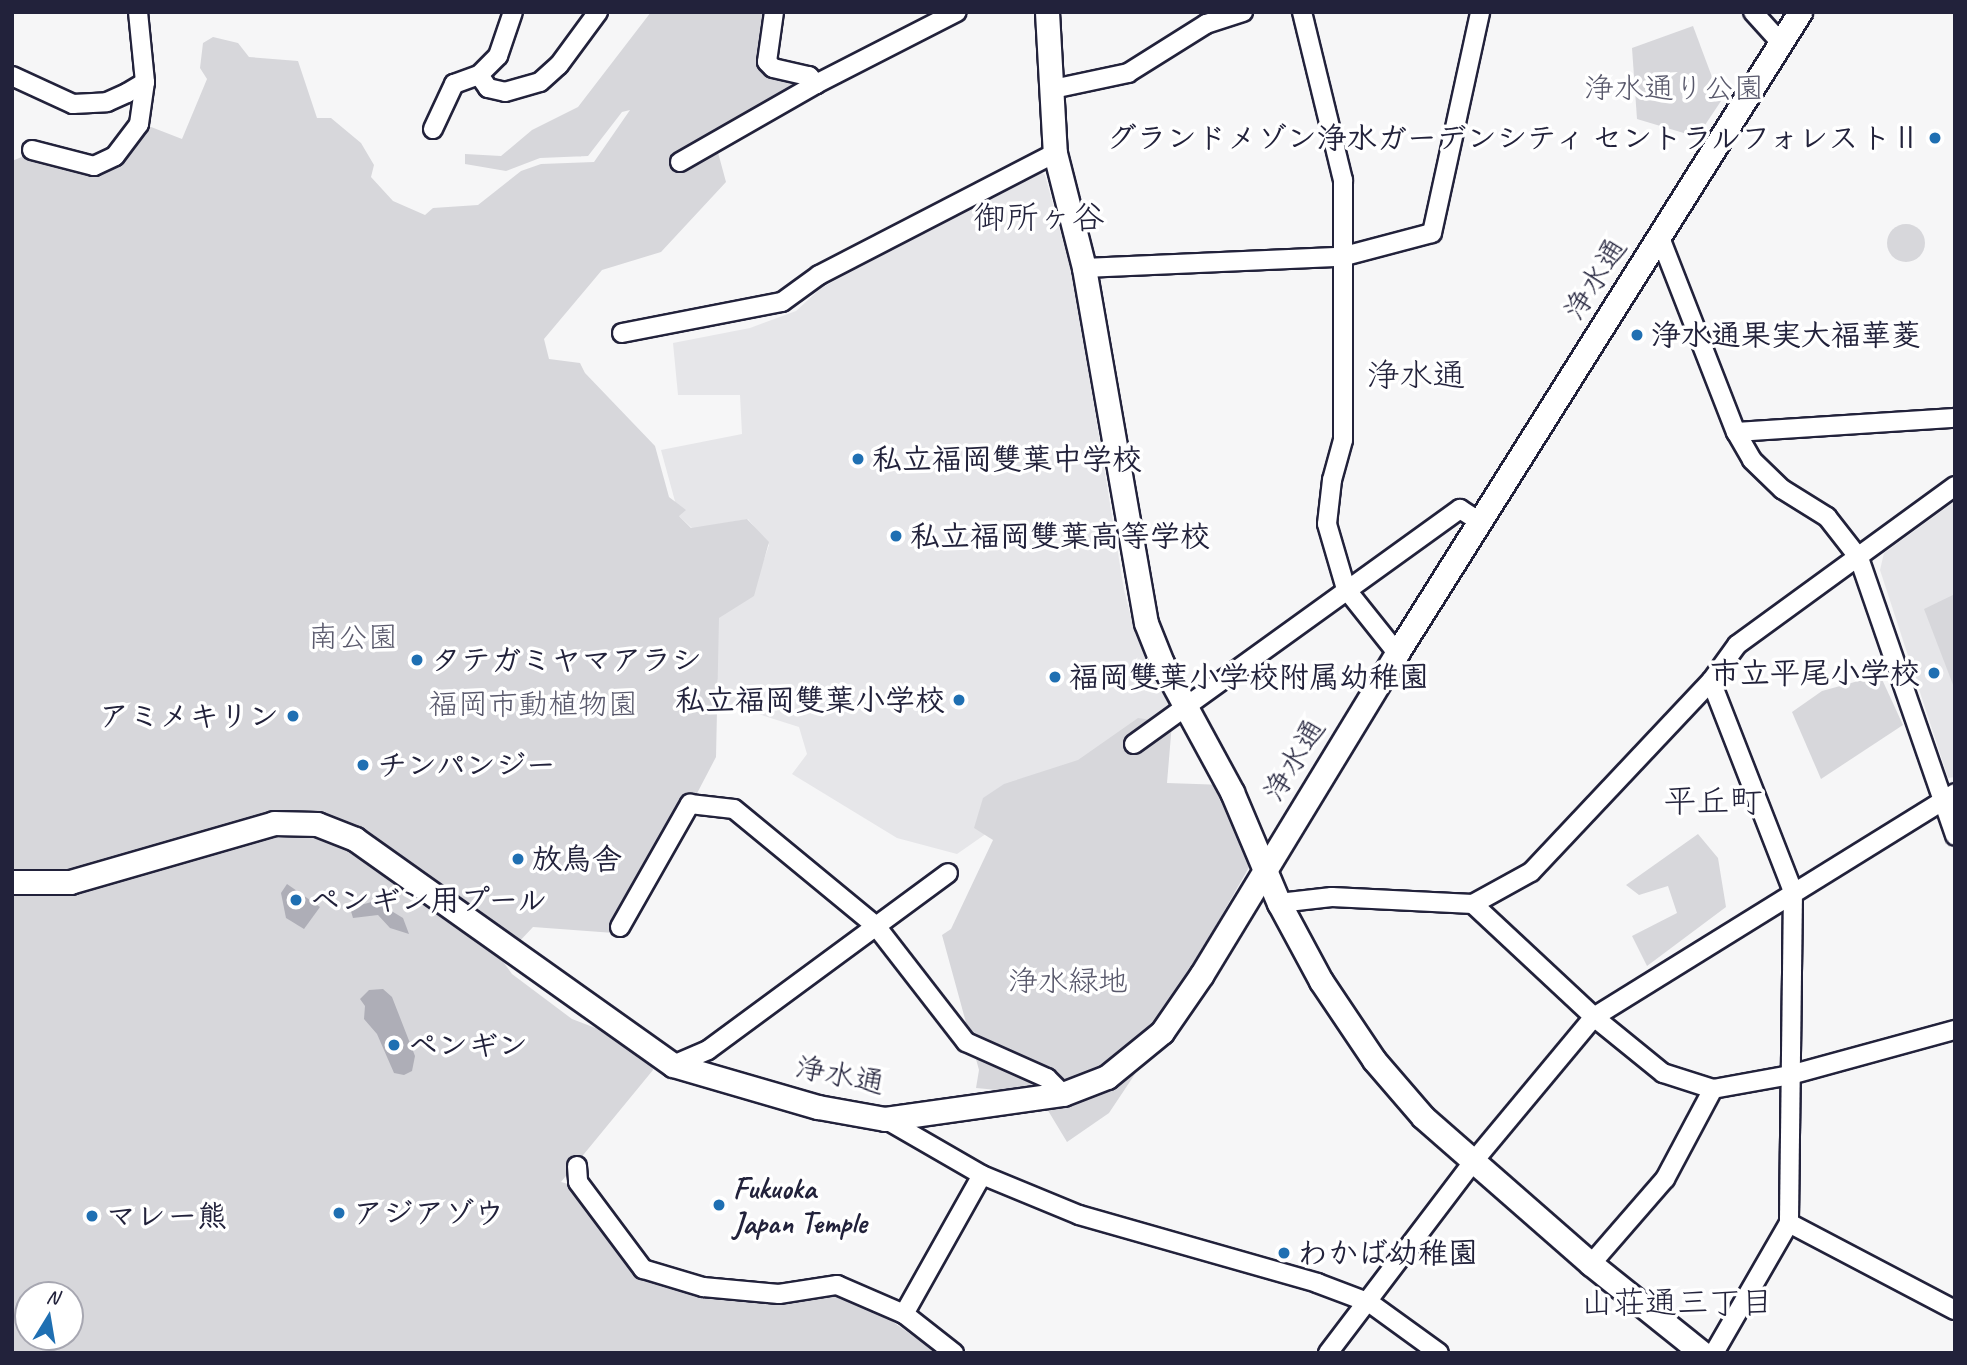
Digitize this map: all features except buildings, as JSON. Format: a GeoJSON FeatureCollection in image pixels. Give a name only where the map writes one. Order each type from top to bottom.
{"type":"FeatureCollection","features":[{"type":"Feature","properties":{"kind":"street"},"geometry":{"type":"LineString","coordinates":[[32,150],[94,166],[115,156],[139,124],[145,82],[138,12]]}},
{"type":"Feature","properties":{"kind":"street"},"geometry":{"type":"LineString","coordinates":[[433,129],[454,84],[479,75],[498,56],[513,12]]}},
{"type":"Feature","properties":{"kind":"street"},"geometry":{"type":"LineString","coordinates":[[479,75],[488,88],[505,92],[540,82],[559,65],[598,12]]}},
{"type":"Feature","properties":{"kind":"street"},"geometry":{"type":"LineString","coordinates":[[774,12],[767,62],[773,68],[809,76],[816,84]]}},
{"type":"Feature","properties":{"kind":"street"},"geometry":{"type":"LineString","coordinates":[[680,162],[816,84],[957,12]]}},
{"type":"Feature","properties":{"kind":"street"},"geometry":{"type":"LineString","coordinates":[[1047,12],[1054,89],[1055,153],[1084,268],[1136,586],[1162,663],[1233,792],[1279,903],[1321,981],[1374,1060],[1423,1117],[1591,1264],[1702,1353]]}},
{"type":"Feature","properties":{"kind":"street"},"geometry":{"type":"LineString","coordinates":[[1054,89],[1128,73],[1206,24],[1243,12]]}},
{"type":"Feature","properties":{"kind":"street"},"geometry":{"type":"LineString","coordinates":[[1302,12],[1343,180],[1343,440],[1332,480],[1327,524],[1346,589],[1397,653]]}},
{"type":"Feature","properties":{"kind":"street"},"geometry":{"type":"LineString","coordinates":[[1084,268],[1341,257],[1432,233],[1480,12]]}},
{"type":"Feature","properties":{"kind":"street"},"geometry":{"type":"LineString","coordinates":[[1754,12],[1781,43]]}},
{"type":"Feature","properties":{"kind":"street","name":"浄水通"},"geometry":{"type":"LineString","coordinates":[[12,882],[70,882],[274,823],[334,827],[673,1065],[818,1107],[885,1119],[1063,1094],[1107,1077],[1162,1032],[1800,12]]}},
{"type":"Feature","properties":{"kind":"street"},"geometry":{"type":"LineString","coordinates":[[12,76],[74,104],[107,102],[145,82]]}},
{"type":"Feature","properties":{"kind":"street"},"geometry":{"type":"LineString","coordinates":[[622,333],[782,302],[819,275],[1055,153]]}},
{"type":"Feature","properties":{"kind":"street"},"geometry":{"type":"LineString","coordinates":[[1659,235],[1736,432],[1752,460],[1782,489],[1827,517],[1859,558],[1948,795],[1955,836]]}},
{"type":"Feature","properties":{"kind":"street"},"geometry":{"type":"LineString","coordinates":[[1736,432],[1955,418]]}},
{"type":"Feature","properties":{"kind":"street"},"geometry":{"type":"LineString","coordinates":[[1279,903],[1332,897],[1473,904],[1531,873],[1711,681],[1737,645],[1955,486]]}},
{"type":"Feature","properties":{"kind":"street"},"geometry":{"type":"LineString","coordinates":[[1134,744],[1460,509],[1480,522]]}},
{"type":"Feature","properties":{"kind":"street"},"geometry":{"type":"LineString","coordinates":[[1711,681],[1793,891],[1789,1223],[1714,1353]]}},
{"type":"Feature","properties":{"kind":"street"},"geometry":{"type":"LineString","coordinates":[[1328,1353],[1370,1303],[1474,1162],[1594,1017],[1948,795]]}},
{"type":"Feature","properties":{"kind":"street"},"geometry":{"type":"LineString","coordinates":[[620,927],[690,804],[734,809],[876,926],[966,1042],[1047,1078],[1063,1094]]}},
{"type":"Feature","properties":{"kind":"street"},"geometry":{"type":"LineString","coordinates":[[673,1065],[708,1051],[948,873]]}},
{"type":"Feature","properties":{"kind":"street"},"geometry":{"type":"LineString","coordinates":[[1473,904],[1594,1017],[1663,1073],[1713,1090],[1790,1075],[1955,1030]]}},
{"type":"Feature","properties":{"kind":"street"},"geometry":{"type":"LineString","coordinates":[[1591,1264],[1665,1179],[1713,1090]]}},
{"type":"Feature","properties":{"kind":"street"},"geometry":{"type":"LineString","coordinates":[[885,1119],[982,1174],[1079,1215],[1317,1283],[1370,1303],[1439,1353]]}},
{"type":"Feature","properties":{"kind":"street"},"geometry":{"type":"LineString","coordinates":[[577,1166],[578,1182],[643,1269],[703,1287],[779,1294],[837,1285],[904,1314],[954,1353]]}},
{"type":"Feature","properties":{"kind":"street"},"geometry":{"type":"LineString","coordinates":[[904,1314],[982,1174]]}},
{"type":"Feature","properties":{"kind":"street"},"geometry":{"type":"LineString","coordinates":[[1789,1223],[1955,1310]]}},
{"type":"Feature","properties":{"kind":"shaded area"},"geometry":{"type":"Polygon","coordinates":[[[1039,171],[1045,175],[1074,282],[1124,590],[1136,636],[1170,706],[957,854],[897,838],[792,774],[807,754],[799,727],[727,704],[712,666],[712,614],[753,591],[769,545],[748,519],[693,529],[679,516],[661,450],[742,434],[740,395],[678,395],[673,343],[750,328],[796,311],[821,288],[1039,171]]]}},
{"type":"Feature","properties":{"kind":"shaded area","name":"市立平尾小学校"},"geometry":{"type":"Polygon","coordinates":[[[1955,501],[1955,777],[1948,778],[1880,570],[1884,553],[1955,501]]]}},
{"type":"Feature","properties":{"kind":"shaded area","name":"ペンギン用プール"},"geometry":{"type":"Polygon","coordinates":[[[287,884],[320,907],[304,929],[286,918],[281,893],[287,884]]]}},
{"type":"Feature","properties":{"kind":"shaded area"},"geometry":{"type":"Polygon","coordinates":[[[375,901],[403,918],[409,934],[390,928],[378,915],[353,918],[350,908],[375,901]]]}},
{"type":"Feature","properties":{"kind":"shaded area"},"geometry":{"type":"Polygon","coordinates":[[[383,989],[392,997],[415,1056],[412,1071],[404,1075],[394,1073],[377,1034],[364,1019],[365,1006],[360,999],[369,990],[383,989]]]}},
{"type":"Feature","properties":{"kind":"green space","name":"南公園"},"geometry":{"type":"Polygon","coordinates":[[[651,12],[767,12],[762,66],[807,81],[713,134],[726,182],[661,252],[602,270],[544,339],[549,359],[580,363],[585,373],[655,446],[669,497],[686,510],[679,516],[691,528],[747,519],[769,542],[754,596],[719,618],[716,757],[681,824],[614,933],[533,927],[502,960],[512,974],[572,1019],[606,1032],[651,1061],[653,1070],[561,1182],[572,1185],[639,1273],[838,1291],[882,1314],[937,1353],[12,1353],[12,161],[29,154],[95,174],[130,151],[146,125],[182,139],[207,79],[200,68],[203,43],[213,37],[238,43],[249,57],[298,61],[317,118],[331,118],[361,143],[374,165],[371,177],[393,201],[425,215],[433,208],[478,205],[521,171],[541,164],[594,162],[630,110],[622,112],[588,156],[540,158],[506,171],[465,164],[465,154],[501,156],[532,130],[578,107],[651,12]]]}},
{"type":"Feature","properties":{"kind":"green space","name":"浄水通り公園"},"geometry":{"type":"Polygon","coordinates":[[[1693,26],[1721,101],[1697,137],[1637,119],[1632,48],[1693,26]]]}},
{"type":"Feature","properties":{"kind":"green space"},"geometry":{"type":"Polygon","coordinates":[[[1906,224],[1920,229],[1925,243],[1920,257],[1906,262],[1892,257],[1887,243],[1892,229],[1906,224]]]}},
{"type":"Feature","properties":{"kind":"green space"},"geometry":{"type":"Polygon","coordinates":[[[1955,594],[1955,690],[1924,609],[1955,594]]]}},
{"type":"Feature","properties":{"kind":"green space"},"geometry":{"type":"Polygon","coordinates":[[[1880,675],[1903,725],[1821,779],[1792,712],[1822,691],[1880,675]]]}},
{"type":"Feature","properties":{"kind":"green space","name":"浄水緑地"},"geometry":{"type":"Polygon","coordinates":[[[1138,718],[1172,723],[1167,783],[1225,785],[1252,862],[1211,934],[1205,969],[1109,1113],[1067,1142],[1038,1094],[976,1088],[979,1070],[942,935],[951,929],[993,840],[974,828],[983,798],[1004,784],[1078,760],[1138,718]]]}},
{"type":"Feature","properties":{"kind":"green space"},"geometry":{"type":"Polygon","coordinates":[[[1698,834],[1718,858],[1726,907],[1647,966],[1632,936],[1677,913],[1668,886],[1639,895],[1626,885],[1698,834]]]}},
{"type":"Feature","properties":{"kind":"place","name":"グランドメゾン浄水ガーデンシティ セントラルフォレストⅡ"},"geometry":{"type":"Point","coordinates":[1935,138]}},
{"type":"Feature","properties":{"kind":"place","name":"浄水通果実大福華菱"},"geometry":{"type":"Point","coordinates":[1637,335]}},
{"type":"Feature","properties":{"kind":"place","name":"私立福岡雙葉中学校"},"geometry":{"type":"Point","coordinates":[858,459]}},
{"type":"Feature","properties":{"kind":"place","name":"私立福岡雙葉高等学校"},"geometry":{"type":"Point","coordinates":[896,536]}},
{"type":"Feature","properties":{"kind":"place","name":"タテガミヤマアラシ"},"geometry":{"type":"Point","coordinates":[417,660]}},
{"type":"Feature","properties":{"kind":"place","name":"市立平尾小学校"},"geometry":{"type":"Point","coordinates":[1934,673]}},
{"type":"Feature","properties":{"kind":"place","name":"福岡雙葉小学校附属幼稚園"},"geometry":{"type":"Point","coordinates":[1055,677]}},
{"type":"Feature","properties":{"kind":"place","name":"私立福岡雙葉小学校"},"geometry":{"type":"Point","coordinates":[959,700]}},
{"type":"Feature","properties":{"kind":"place","name":"アミメキリン"},"geometry":{"type":"Point","coordinates":[293,716]}},
{"type":"Feature","properties":{"kind":"place","name":"チンパンジー"},"geometry":{"type":"Point","coordinates":[363,765]}},
{"type":"Feature","properties":{"kind":"place","name":"放鳥舎"},"geometry":{"type":"Point","coordinates":[518,859]}},
{"type":"Feature","properties":{"kind":"place","name":"ペンギン用プール"},"geometry":{"type":"Point","coordinates":[296,900]}},
{"type":"Feature","properties":{"kind":"place","name":"ペンギン"},"geometry":{"type":"Point","coordinates":[394,1045]}},
{"type":"Feature","properties":{"kind":"place","name":"Fukuoka Japan Temple"},"geometry":{"type":"Point","coordinates":[719,1205]}},
{"type":"Feature","properties":{"kind":"place","name":"アジアゾウ"},"geometry":{"type":"Point","coordinates":[339,1213]}},
{"type":"Feature","properties":{"kind":"place","name":"マレー熊"},"geometry":{"type":"Point","coordinates":[92,1216]}},
{"type":"Feature","properties":{"kind":"place","name":"わかば幼稚園"},"geometry":{"type":"Point","coordinates":[1284,1253]}},
{"type":"Feature","properties":{"kind":"district","name":"御所ヶ谷"},"geometry":{"type":"Point","coordinates":[1039,218]}},
{"type":"Feature","properties":{"kind":"district","name":"浄水通"},"geometry":{"type":"Point","coordinates":[1416,376]}},
{"type":"Feature","properties":{"kind":"district","name":"平丘町"},"geometry":{"type":"Point","coordinates":[1713,802]}},
{"type":"Feature","properties":{"kind":"district","name":"山荘通三丁目"},"geometry":{"type":"Point","coordinates":[1677,1303]}},
{"type":"Feature","properties":{"kind":"park label","name":"福岡市動植物園"},"geometry":{"type":"Point","coordinates":[533,704]}}]}
